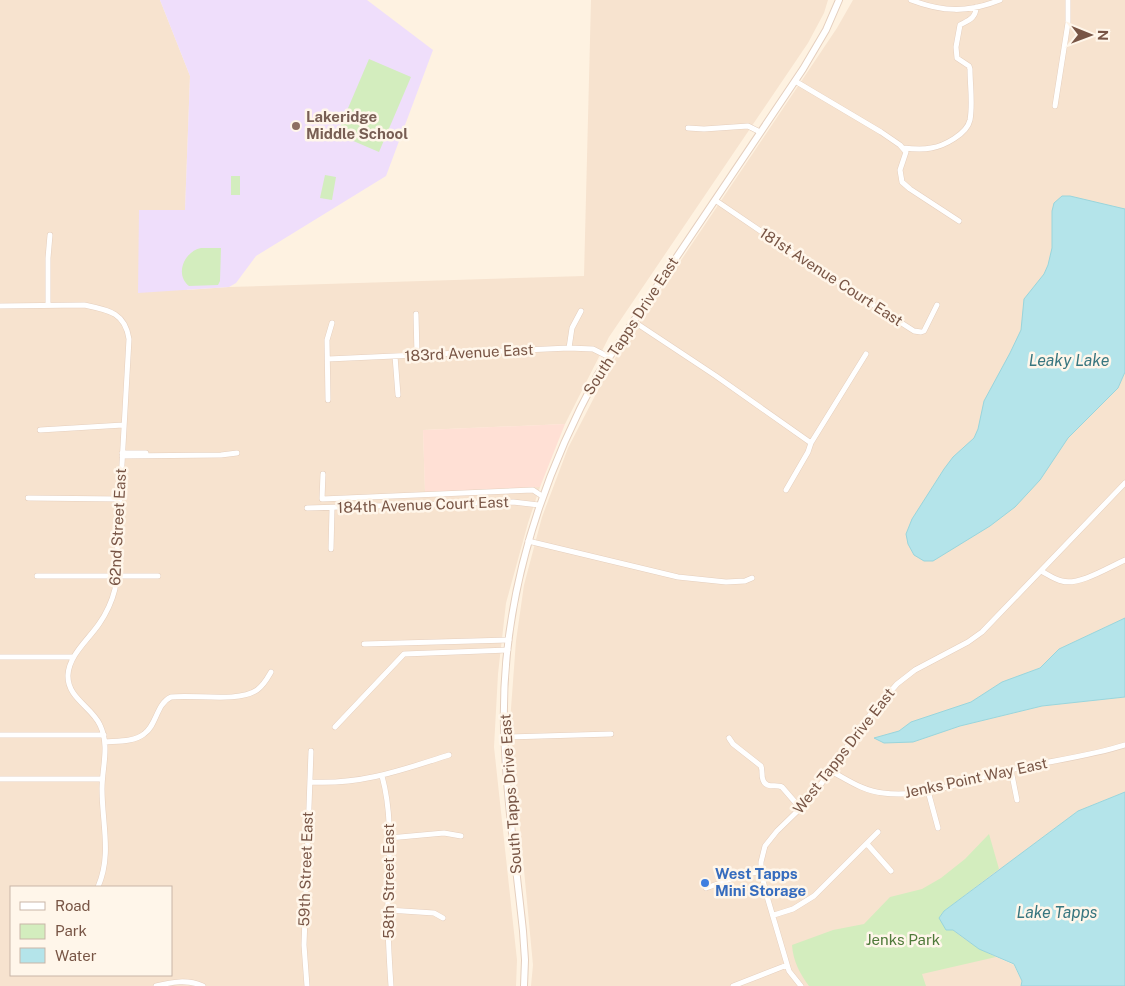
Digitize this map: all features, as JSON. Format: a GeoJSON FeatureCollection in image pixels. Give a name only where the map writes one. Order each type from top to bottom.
{"type":"FeatureCollection","features":[{"type":"Feature","properties":{"kind":"street","name":"South Tapps Drive East"},"geometry":{"type":"LineString","coordinates":[[524,986],[523,931],[507,778],[504,696],[509,640],[517,588],[539,505],[573,422],[609,357],[819,44],[839,0]]}},
{"type":"Feature","properties":{"kind":"street"},"geometry":{"type":"LineString","coordinates":[[911,0],[939,9],[952,10],[976,7],[1000,0]]}},
{"type":"Feature","properties":{"kind":"street"},"geometry":{"type":"LineString","coordinates":[[1054,106],[1068,23],[1068,0]]}},
{"type":"Feature","properties":{"kind":"street"},"geometry":{"type":"LineString","coordinates":[[795,81],[875,128],[904,148],[923,149],[937,147],[960,133],[968,124],[972,102],[970,69],[969,66],[957,58],[956,47],[960,25],[973,18],[976,13],[976,7]]}},
{"type":"Feature","properties":{"kind":"street"},"geometry":{"type":"LineString","coordinates":[[688,128],[704,129],[748,126],[760,132]]}},
{"type":"Feature","properties":{"kind":"street"},"geometry":{"type":"LineString","coordinates":[[904,148],[906,155],[900,165],[902,182],[959,221]]}},
{"type":"Feature","properties":{"kind":"street","name":"181st Avenue Court East"},"geometry":{"type":"LineString","coordinates":[[715,200],[808,264],[914,331],[921,332],[924,330],[937,304]]}},
{"type":"Feature","properties":{"kind":"street"},"geometry":{"type":"LineString","coordinates":[[0,306],[48,304],[50,235]]}},
{"type":"Feature","properties":{"kind":"street","name":"62nd Street East"},"geometry":{"type":"LineString","coordinates":[[48,304],[72,304],[111,312],[124,321],[129,339],[123,425],[117,576],[114,596],[102,620],[74,657],[68,676],[71,690],[98,720],[106,742],[102,779],[106,855],[103,874],[98,886]]}},
{"type":"Feature","properties":{"kind":"street"},"geometry":{"type":"LineString","coordinates":[[569,348],[572,328],[581,311]]}},
{"type":"Feature","properties":{"kind":"street"},"geometry":{"type":"LineString","coordinates":[[416,314],[417,355]]}},
{"type":"Feature","properties":{"kind":"street"},"geometry":{"type":"LineString","coordinates":[[633,321],[716,376],[810,443]]}},
{"type":"Feature","properties":{"kind":"street"},"geometry":{"type":"LineString","coordinates":[[328,400],[327,340],[332,323]]}},
{"type":"Feature","properties":{"kind":"street","name":"183rd Avenue East"},"geometry":{"type":"LineString","coordinates":[[328,359],[569,348],[593,349],[609,357]]}},
{"type":"Feature","properties":{"kind":"street"},"geometry":{"type":"LineString","coordinates":[[786,490],[808,452],[810,443],[866,354]]}},
{"type":"Feature","properties":{"kind":"street"},"geometry":{"type":"LineString","coordinates":[[395,356],[398,395]]}},
{"type":"Feature","properties":{"kind":"street"},"geometry":{"type":"LineString","coordinates":[[40,430],[123,425]]}},
{"type":"Feature","properties":{"kind":"street"},"geometry":{"type":"LineString","coordinates":[[237,453],[221,455],[122,455],[237,453]]}},
{"type":"Feature","properties":{"kind":"street"},"geometry":{"type":"LineString","coordinates":[[323,474],[322,499],[533,490],[542,496]]}},
{"type":"Feature","properties":{"kind":"street","name":"West Tapps Drive East"},"geometry":{"type":"LineString","coordinates":[[801,986],[789,971],[761,871],[761,856],[765,846],[777,831],[812,797],[865,722],[897,684],[915,670],[968,642],[982,632],[1125,483]]}},
{"type":"Feature","properties":{"kind":"street"},"geometry":{"type":"LineString","coordinates":[[28,498],[120,500]]}},
{"type":"Feature","properties":{"kind":"street","name":"184th Avenue Court East"},"geometry":{"type":"LineString","coordinates":[[307,508],[513,502],[539,505]]}},
{"type":"Feature","properties":{"kind":"street"},"geometry":{"type":"LineString","coordinates":[[331,549],[332,508]]}},
{"type":"Feature","properties":{"kind":"street"},"geometry":{"type":"LineString","coordinates":[[528,541],[678,577],[726,582],[745,581],[752,578]]}},
{"type":"Feature","properties":{"kind":"street"},"geometry":{"type":"LineString","coordinates":[[1041,571],[1063,582],[1071,582],[1125,560]]}},
{"type":"Feature","properties":{"kind":"street"},"geometry":{"type":"LineString","coordinates":[[37,576],[158,576]]}},
{"type":"Feature","properties":{"kind":"street"},"geometry":{"type":"LineString","coordinates":[[364,644],[509,640]]}},
{"type":"Feature","properties":{"kind":"street"},"geometry":{"type":"LineString","coordinates":[[335,727],[404,654],[508,650]]}},
{"type":"Feature","properties":{"kind":"street"},"geometry":{"type":"LineString","coordinates":[[0,657],[74,657]]}},
{"type":"Feature","properties":{"kind":"street"},"geometry":{"type":"LineString","coordinates":[[106,742],[128,740],[143,735],[149,729],[164,701],[171,697],[243,696],[256,691],[265,683],[271,672]]}},
{"type":"Feature","properties":{"kind":"street"},"geometry":{"type":"LineString","coordinates":[[505,738],[611,734]]}},
{"type":"Feature","properties":{"kind":"street"},"geometry":{"type":"LineString","coordinates":[[0,735],[104,735]]}},
{"type":"Feature","properties":{"kind":"street"},"geometry":{"type":"LineString","coordinates":[[729,738],[733,744],[762,766],[762,778],[765,783],[770,786],[777,785],[782,787],[801,809]]}},
{"type":"Feature","properties":{"kind":"street","name":"Jenks Point Way East"},"geometry":{"type":"LineString","coordinates":[[831,771],[856,786],[882,793],[900,794],[928,791],[1011,770],[1094,754],[1125,745]]}},
{"type":"Feature","properties":{"kind":"street","name":"59th Street East"},"geometry":{"type":"LineString","coordinates":[[307,986],[304,945],[311,751]]}},
{"type":"Feature","properties":{"kind":"street"},"geometry":{"type":"LineString","coordinates":[[310,782],[348,782],[382,776],[449,755]]}},
{"type":"Feature","properties":{"kind":"street"},"geometry":{"type":"LineString","coordinates":[[1011,770],[1017,800]]}},
{"type":"Feature","properties":{"kind":"street","name":"58th Street East"},"geometry":{"type":"LineString","coordinates":[[382,776],[388,808],[388,910],[391,986]]}},
{"type":"Feature","properties":{"kind":"street"},"geometry":{"type":"LineString","coordinates":[[0,780],[102,779]]}},
{"type":"Feature","properties":{"kind":"street"},"geometry":{"type":"LineString","coordinates":[[928,791],[938,828]]}},
{"type":"Feature","properties":{"kind":"street"},"geometry":{"type":"LineString","coordinates":[[774,915],[793,909],[814,896],[878,832]]}},
{"type":"Feature","properties":{"kind":"street"},"geometry":{"type":"LineString","coordinates":[[389,838],[444,833],[460,836]]}},
{"type":"Feature","properties":{"kind":"street"},"geometry":{"type":"LineString","coordinates":[[868,844],[891,872]]}},
{"type":"Feature","properties":{"kind":"street"},"geometry":{"type":"LineString","coordinates":[[706,888],[761,871]]}},
{"type":"Feature","properties":{"kind":"street"},"geometry":{"type":"LineString","coordinates":[[388,910],[434,913],[444,918]]}},
{"type":"Feature","properties":{"kind":"street"},"geometry":{"type":"LineString","coordinates":[[733,986],[787,965]]}},
{"type":"Feature","properties":{"kind":"street"},"geometry":{"type":"LineString","coordinates":[[156,986],[179,981],[202,986]]}},
{"type":"Feature","properties":{"kind":"shaded area"},"geometry":{"type":"Polygon","coordinates":[[[0,0],[160,0],[190,76],[185,211],[139,210],[187,290],[229,287],[584,276],[591,0],[828,0],[824,13],[808,43],[609,337],[565,424],[423,430],[425,491],[540,487],[506,603],[498,674],[494,747],[517,960],[516,986],[0,986],[0,0]]]}},
{"type":"Feature","properties":{"kind":"shaded area","name":"Lakeridge Middle School"},"geometry":{"type":"Polygon","coordinates":[[[160,0],[367,0],[433,50],[386,176],[256,256],[236,283],[229,287],[138,293],[139,210],[185,210],[190,76],[160,0]]]}},
{"type":"Feature","properties":{"kind":"shaded area"},"geometry":{"type":"Polygon","coordinates":[[[853,0],[1125,0],[1125,618],[1059,649],[1040,668],[1002,682],[971,702],[911,722],[899,731],[913,742],[960,726],[1042,706],[1125,697],[1125,792],[1078,811],[944,911],[979,949],[1014,965],[1022,981],[1021,986],[531,986],[533,965],[510,722],[516,641],[524,585],[542,517],[568,448],[612,363],[837,28],[853,0]]]}},
{"type":"Feature","properties":{"kind":"shaded area"},"geometry":{"type":"Polygon","coordinates":[[[565,424],[540,487],[425,492],[423,430],[565,424]]]}},
{"type":"Feature","properties":{"kind":"green space"},"geometry":{"type":"Polygon","coordinates":[[[369,59],[411,77],[379,152],[337,134],[369,59]]]}},
{"type":"Feature","properties":{"kind":"green space"},"geometry":{"type":"Polygon","coordinates":[[[325,175],[336,177],[332,200],[320,198],[325,175]]]}},
{"type":"Feature","properties":{"kind":"green space"},"geometry":{"type":"Polygon","coordinates":[[[231,176],[240,176],[240,195],[231,195],[231,176]]]}},
{"type":"Feature","properties":{"kind":"green space"},"geometry":{"type":"Polygon","coordinates":[[[201,248],[221,248],[220,281],[218,285],[189,286],[182,275],[183,264],[186,258],[195,250],[201,248]]]}},
{"type":"Feature","properties":{"kind":"green space","name":"Jenks Park"},"geometry":{"type":"Polygon","coordinates":[[[989,834],[999,869],[944,911],[939,918],[966,940],[996,957],[922,974],[926,986],[809,986],[798,967],[792,945],[833,930],[864,924],[890,897],[922,889],[941,878],[965,859],[989,834]]]}},
{"type":"Feature","properties":{"kind":"water","name":"Leaky Lake"},"geometry":{"type":"Polygon","coordinates":[[[1062,196],[1070,196],[1125,209],[1125,372],[1118,388],[1068,438],[1040,480],[1015,507],[990,526],[933,561],[924,561],[914,555],[908,544],[906,534],[912,519],[944,469],[953,457],[974,438],[978,429],[984,401],[1021,330],[1024,299],[1044,274],[1048,265],[1052,248],[1052,211],[1054,203],[1062,196]]]}},
{"type":"Feature","properties":{"kind":"water"},"geometry":{"type":"Polygon","coordinates":[[[1125,618],[1125,697],[1042,706],[960,726],[913,742],[884,743],[874,738],[899,731],[911,722],[971,702],[1002,682],[1040,668],[1059,649],[1125,618]]]}},
{"type":"Feature","properties":{"kind":"water","name":"Lake Tapps"},"geometry":{"type":"Polygon","coordinates":[[[1125,792],[1125,986],[1021,986],[1022,981],[1014,964],[979,949],[953,930],[946,930],[939,918],[944,911],[1078,811],[1125,792]]]}},
{"type":"Feature","properties":{"kind":"place","name":"Lakeridge Middle School"},"geometry":{"type":"Point","coordinates":[296,126]}},
{"type":"Feature","properties":{"kind":"place","name":"West Tapps Mini Storage"},"geometry":{"type":"Point","coordinates":[705,883]}}]}
